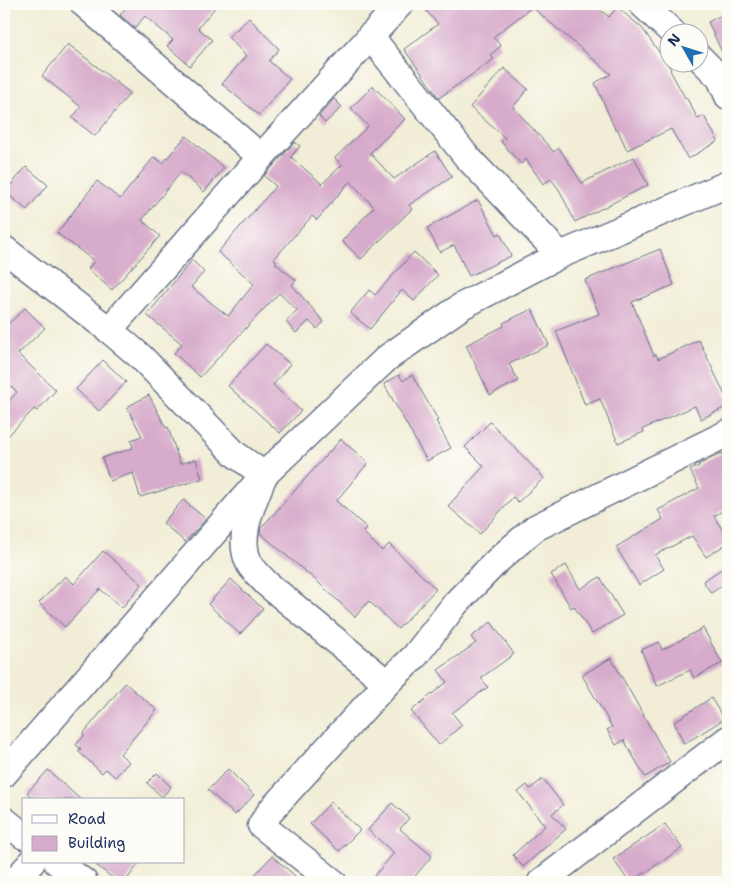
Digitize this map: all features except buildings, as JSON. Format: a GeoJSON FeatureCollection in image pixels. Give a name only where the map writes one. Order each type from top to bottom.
{"type":"FeatureCollection","features":[{"type":"Feature","properties":{"kind":"street"},"geometry":{"type":"LineString","coordinates":[[84,4],[261,157]]}},
{"type":"Feature","properties":{"kind":"street"},"geometry":{"type":"LineString","coordinates":[[109,330],[261,157],[400,4]]}},
{"type":"Feature","properties":{"kind":"street"},"geometry":{"type":"LineString","coordinates":[[642,4],[661,22]]}},
{"type":"Feature","properties":{"kind":"street"},"geometry":{"type":"LineString","coordinates":[[370,36],[468,157],[560,255]]}},
{"type":"Feature","properties":{"kind":"street"},"geometry":{"type":"LineString","coordinates":[[710,68],[725,82]]}},
{"type":"Feature","properties":{"kind":"street"},"geometry":{"type":"LineString","coordinates":[[4,774],[264,475],[387,358],[462,306],[560,255],[728,184]]}},
{"type":"Feature","properties":{"kind":"street"},"geometry":{"type":"LineString","coordinates":[[9,262],[109,330],[148,363],[235,454],[264,475]]}},
{"type":"Feature","properties":{"kind":"street"},"geometry":{"type":"LineString","coordinates":[[333,882],[261,825],[272,809],[387,683],[415,656],[463,596],[497,561],[536,528],[728,433]]}},
{"type":"Feature","properties":{"kind":"street"},"geometry":{"type":"LineString","coordinates":[[264,475],[247,518],[245,544],[250,565],[266,583],[387,683]]}},
{"type":"Feature","properties":{"kind":"street"},"geometry":{"type":"LineString","coordinates":[[542,882],[728,740]]}},
{"type":"Feature","properties":{"kind":"street"},"geometry":{"type":"LineString","coordinates":[[4,820],[22,834]]}},
{"type":"Feature","properties":{"kind":"street"},"geometry":{"type":"LineString","coordinates":[[14,882],[30,864]]}},
{"type":"Feature","properties":{"kind":"street"},"geometry":{"type":"LineString","coordinates":[[60,864],[84,882]]}}]}
